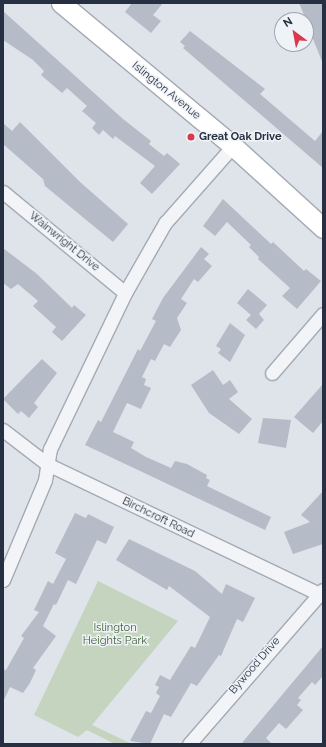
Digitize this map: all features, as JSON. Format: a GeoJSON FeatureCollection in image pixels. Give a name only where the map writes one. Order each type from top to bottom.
{"type":"FeatureCollection","features":[{"type":"Feature","properties":{"kind":"main road","name":"Islington Avenue"},"geometry":{"type":"LineString","coordinates":[[71,6],[233,146],[323,228]]}},
{"type":"Feature","properties":{"kind":"street"},"geometry":{"type":"LineString","coordinates":[[3,580],[45,480],[50,449],[125,293],[165,224],[233,146]]}},
{"type":"Feature","properties":{"kind":"street","name":"Wainwright Drive"},"geometry":{"type":"LineString","coordinates":[[3,192],[125,293]]}},
{"type":"Feature","properties":{"kind":"street"},"geometry":{"type":"LineString","coordinates":[[272,372],[323,314]]}},
{"type":"Feature","properties":{"kind":"street","name":"Birchcroft Road"},"geometry":{"type":"LineString","coordinates":[[3,430],[47,464],[321,592]]}},
{"type":"Feature","properties":{"kind":"street","name":"Bywood Drive"},"geometry":{"type":"LineString","coordinates":[[189,744],[321,592]]}},
{"type":"Feature","properties":{"kind":"green space","name":"Islington Heights Park"},"geometry":{"type":"Polygon","coordinates":[[[98,581],[178,621],[92,725],[132,744],[115,744],[87,730],[78,737],[34,715],[98,581]]]}},
{"type":"Feature","properties":{"kind":"building"},"geometry":{"type":"Polygon","coordinates":[[[132,3],[163,3],[153,15],[161,21],[151,33],[125,12],[132,3]]]}},
{"type":"Feature","properties":{"kind":"building"},"geometry":{"type":"Polygon","coordinates":[[[299,3],[323,3],[323,64],[314,42],[314,12],[303,12],[299,3]]]}},
{"type":"Feature","properties":{"kind":"building"},"geometry":{"type":"Polygon","coordinates":[[[3,11],[123,119],[151,141],[149,144],[164,156],[167,153],[180,164],[152,194],[140,183],[155,166],[115,136],[113,139],[103,130],[99,135],[92,128],[96,123],[82,111],[87,106],[67,88],[62,93],[41,75],[44,71],[33,60],[3,40],[3,11]]]}},
{"type":"Feature","properties":{"kind":"building"},"geometry":{"type":"Polygon","coordinates":[[[190,31],[265,89],[260,94],[315,141],[323,131],[323,168],[183,48],[185,46],[180,42],[190,31]]]}},
{"type":"Feature","properties":{"kind":"building"},"geometry":{"type":"Polygon","coordinates":[[[20,122],[80,182],[128,224],[113,242],[45,186],[43,179],[3,144],[3,123],[12,131],[20,122]]]}},
{"type":"Feature","properties":{"kind":"building"},"geometry":{"type":"Polygon","coordinates":[[[223,199],[271,244],[273,242],[304,271],[306,269],[321,281],[297,309],[282,296],[290,288],[258,259],[259,257],[249,247],[251,245],[227,222],[215,236],[203,226],[223,199]]]}},
{"type":"Feature","properties":{"kind":"building"},"geometry":{"type":"Polygon","coordinates":[[[201,247],[209,254],[204,259],[212,266],[198,282],[194,279],[181,299],[187,303],[177,318],[181,330],[170,347],[164,344],[155,361],[151,359],[142,377],[146,379],[144,385],[151,388],[141,409],[127,403],[113,432],[134,442],[131,448],[146,457],[171,468],[175,461],[187,464],[207,475],[206,478],[210,480],[207,486],[271,517],[265,530],[85,445],[98,420],[101,422],[138,349],[140,351],[156,321],[152,319],[163,298],[201,247]]]}},
{"type":"Feature","properties":{"kind":"building"},"geometry":{"type":"Polygon","coordinates":[[[3,248],[37,274],[72,308],[74,305],[86,315],[62,341],[52,332],[56,327],[33,306],[38,301],[18,284],[11,289],[3,283],[3,248]]]}},
{"type":"Feature","properties":{"kind":"building"},"geometry":{"type":"Polygon","coordinates":[[[248,289],[267,305],[259,314],[264,320],[256,329],[246,320],[251,315],[237,303],[248,289]]]}},
{"type":"Feature","properties":{"kind":"building"},"geometry":{"type":"Polygon","coordinates":[[[230,323],[245,335],[230,362],[218,353],[221,349],[216,346],[230,323]]]}},
{"type":"Feature","properties":{"kind":"building"},"geometry":{"type":"Polygon","coordinates":[[[42,359],[57,373],[34,403],[38,407],[29,418],[21,411],[18,414],[3,399],[42,359]]]}},
{"type":"Feature","properties":{"kind":"building"},"geometry":{"type":"Polygon","coordinates":[[[213,370],[223,385],[230,380],[238,392],[229,399],[252,419],[239,434],[209,413],[191,385],[213,370]]]}},
{"type":"Feature","properties":{"kind":"building"},"geometry":{"type":"Polygon","coordinates":[[[323,384],[323,421],[313,433],[294,417],[323,384]]]}},
{"type":"Feature","properties":{"kind":"building"},"geometry":{"type":"Polygon","coordinates":[[[263,418],[291,420],[286,448],[258,443],[263,418]]]}},
{"type":"Feature","properties":{"kind":"building"},"geometry":{"type":"Polygon","coordinates":[[[323,491],[323,544],[293,554],[284,532],[310,522],[301,515],[323,491]]]}},
{"type":"Feature","properties":{"kind":"building"},"geometry":{"type":"Polygon","coordinates":[[[75,513],[86,518],[88,514],[114,527],[106,544],[97,540],[76,584],[68,580],[56,605],[54,604],[43,626],[56,636],[33,668],[36,670],[30,683],[23,693],[10,687],[3,702],[3,669],[6,670],[24,638],[21,636],[39,612],[34,610],[48,581],[53,584],[66,559],[55,553],[75,513]]]}},
{"type":"Feature","properties":{"kind":"building"},"geometry":{"type":"Polygon","coordinates":[[[129,539],[195,571],[222,594],[226,584],[255,598],[243,622],[237,619],[221,656],[219,655],[197,686],[191,683],[171,717],[164,714],[150,744],[130,741],[146,711],[151,713],[160,696],[156,693],[159,687],[155,685],[160,675],[170,680],[191,646],[195,648],[210,617],[169,586],[167,590],[116,560],[129,539]]]}},
{"type":"Feature","properties":{"kind":"building"},"geometry":{"type":"Polygon","coordinates":[[[323,646],[323,676],[315,685],[312,682],[298,698],[301,700],[297,705],[303,710],[286,729],[279,723],[266,738],[272,744],[241,744],[323,646]]]}},
{"type":"Feature","properties":{"kind":"place","name":"Great Oak Drive"},"geometry":{"type":"Point","coordinates":[191,137]}}]}
